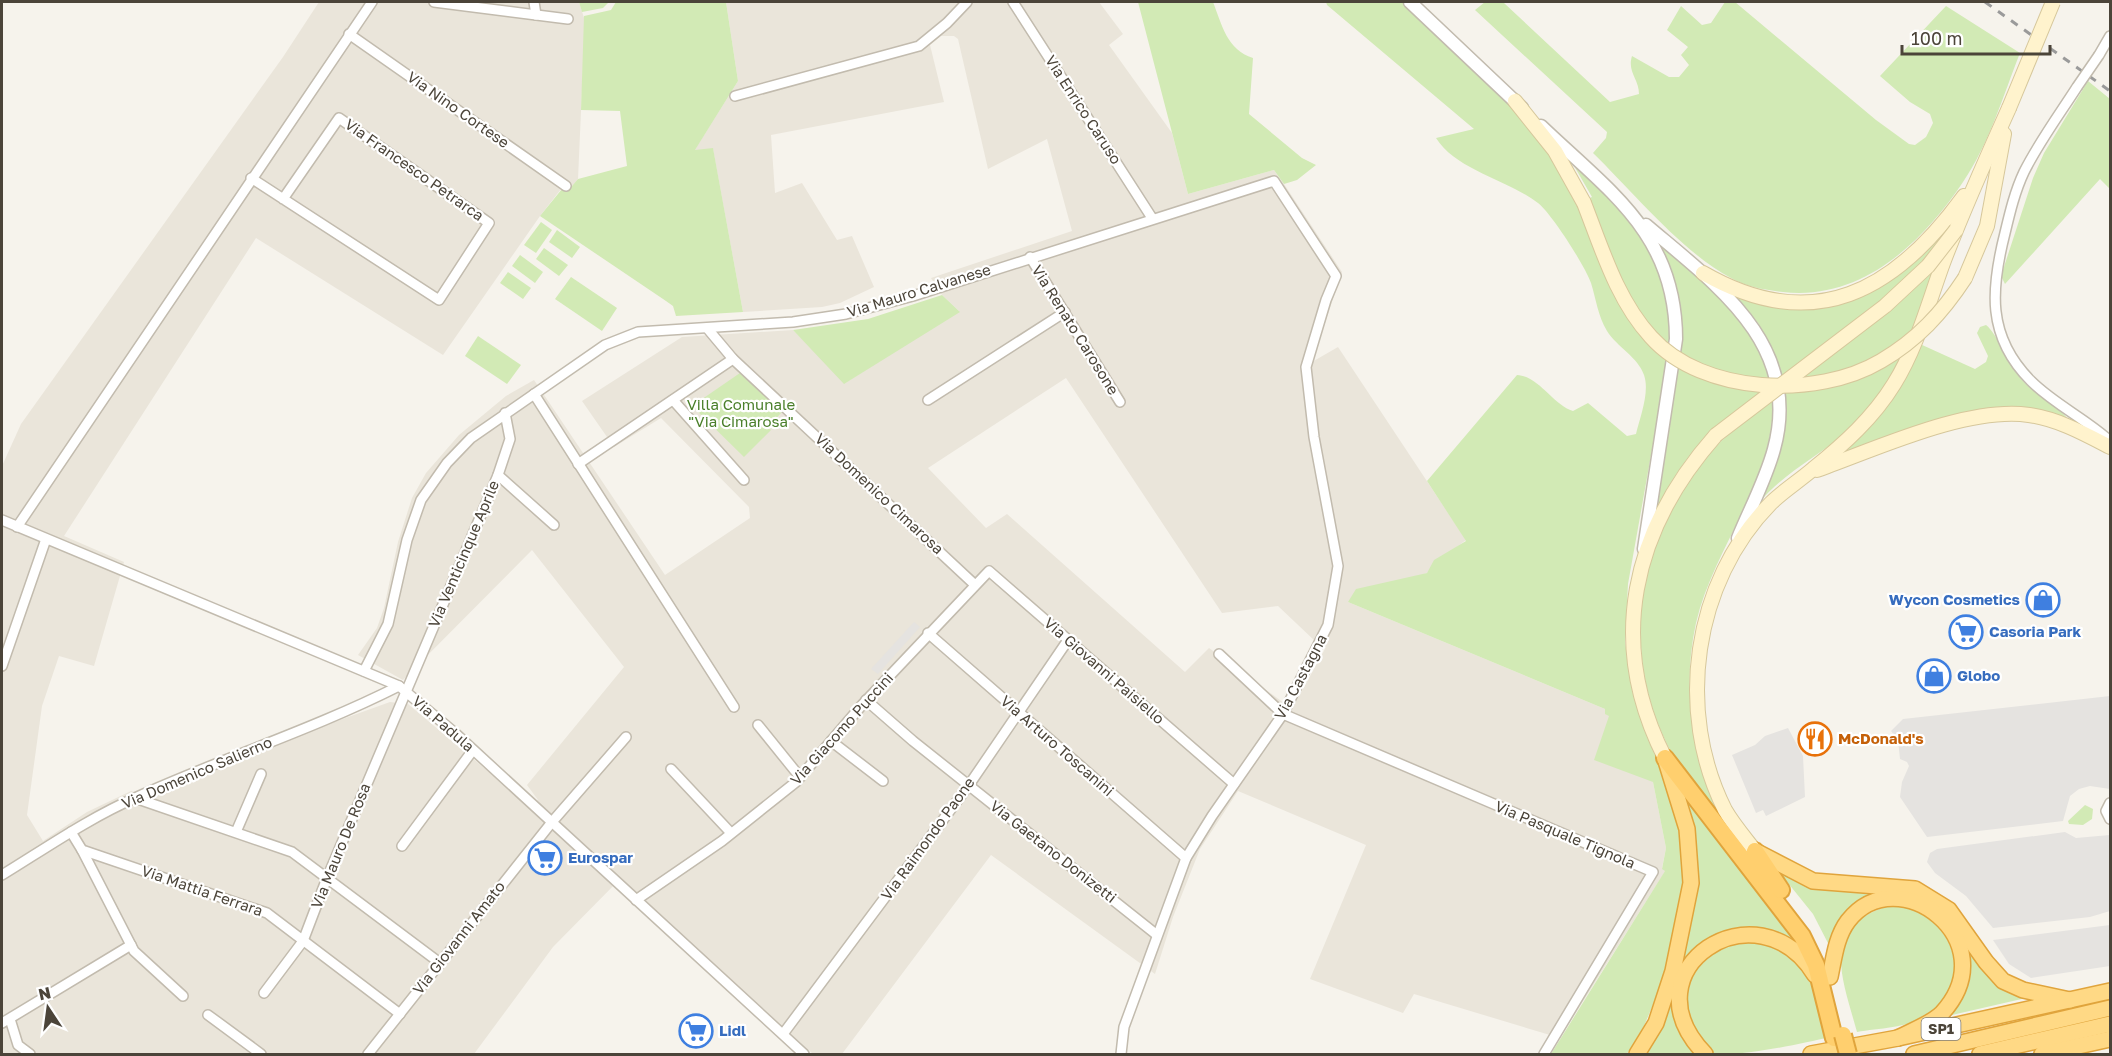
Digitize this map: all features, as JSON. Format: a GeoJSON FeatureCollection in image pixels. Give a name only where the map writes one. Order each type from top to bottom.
{"type":"FeatureCollection","features":[{"type":"Feature","properties":{"kind":"highway"},"geometry":{"type":"LineString","coordinates":[[1665,758],[1802,936],[1816,964],[1838,1043],[1848,1054]]}},
{"type":"Feature","properties":{"kind":"highway"},"geometry":{"type":"LineString","coordinates":[[1637,1054],[1656,1023],[1672,971],[1691,883],[1687,829],[1665,758]]}},
{"type":"Feature","properties":{"kind":"highway"},"geometry":{"type":"LineString","coordinates":[[1755,850],[1809,930],[1823,955],[1830,977],[1838,1043]]}},
{"type":"Feature","properties":{"kind":"highway"},"geometry":{"type":"LineString","coordinates":[[1755,850],[1813,881],[1915,889],[1949,910],[1986,962],[2003,981],[2022,990],[2070,1000]]}},
{"type":"Feature","properties":{"kind":"highway"},"geometry":{"type":"LineString","coordinates":[[1830,977],[1837,941],[1848,921],[1862,909],[1879,901],[1903,899],[1935,911],[1950,925],[1958,943],[1963,965],[1962,981],[1940,1015],[1898,1038]]}},
{"type":"Feature","properties":{"kind":"highway"},"geometry":{"type":"LineString","coordinates":[[1705,1054],[1693,1042],[1684,1024],[1680,1003],[1685,971],[1706,947],[1727,938],[1747,936],[1776,941],[1806,962],[1815,974],[1825,998]]}},
{"type":"Feature","properties":{"kind":"highway","name":"SP1"},"geometry":{"type":"LineString","coordinates":[[1811,1054],[1898,1038],[2110,991]]}},
{"type":"Feature","properties":{"kind":"highway","name":"SP1"},"geometry":{"type":"LineString","coordinates":[[1914,1054],[2110,1008]]}},
{"type":"Feature","properties":{"kind":"highway"},"geometry":{"type":"LineString","coordinates":[[1980,1054],[2110,1024]]}},
{"type":"Feature","properties":{"kind":"highway"},"geometry":{"type":"LineString","coordinates":[[2042,1054],[2070,1051],[2110,1040]]}},
{"type":"Feature","properties":{"kind":"main road"},"geometry":{"type":"LineString","coordinates":[[1755,850],[1726,812],[1703,748],[1697,707],[1697,671],[1704,623],[1726,562],[1736,545],[1771,502],[1857,431],[1882,402],[1904,367],[1977,178],[2054,2]]}},
{"type":"Feature","properties":{"kind":"main road"},"geometry":{"type":"LineString","coordinates":[[1515,101],[1556,146],[1584,203],[1621,293],[1652,338],[1670,354],[1700,370],[1725,379],[1777,386],[1833,378],[1879,362],[1907,344],[1946,307],[1965,278],[1987,226],[2009,108]]}},
{"type":"Feature","properties":{"kind":"main road"},"geometry":{"type":"LineString","coordinates":[[1702,273],[1746,295],[1770,300],[1812,302],[1837,298],[1884,279],[1901,266],[1946,221],[1977,178]]}},
{"type":"Feature","properties":{"kind":"main road"},"geometry":{"type":"LineString","coordinates":[[1665,758],[1643,707],[1636,678],[1632,624],[1642,562],[1665,507],[1686,472],[1716,435],[1885,306],[1928,266],[1956,230]]}},
{"type":"Feature","properties":{"kind":"main road"},"geometry":{"type":"LineString","coordinates":[[1809,472],[1947,425],[1995,413],[2030,415],[2070,427],[2110,447]]}},
{"type":"Feature","properties":{"kind":"street"},"geometry":{"type":"LineString","coordinates":[[17,526],[372,2]]}},
{"type":"Feature","properties":{"kind":"street"},"geometry":{"type":"LineString","coordinates":[[435,2],[568,19]]}},
{"type":"Feature","properties":{"kind":"street"},"geometry":{"type":"LineString","coordinates":[[534,2],[536,15]]}},
{"type":"Feature","properties":{"kind":"street"},"geometry":{"type":"LineString","coordinates":[[735,96],[919,46],[947,23],[967,2]]}},
{"type":"Feature","properties":{"kind":"street","name":"Via Enrico Caruso"},"geometry":{"type":"LineString","coordinates":[[1014,2],[1152,218]]}},
{"type":"Feature","properties":{"kind":"street"},"geometry":{"type":"LineString","coordinates":[[1410,2],[1515,101]]}},
{"type":"Feature","properties":{"kind":"street","name":"Via Nino Cortese"},"geometry":{"type":"LineString","coordinates":[[350,34],[566,186]]}},
{"type":"Feature","properties":{"kind":"street"},"geometry":{"type":"LineString","coordinates":[[2110,36],[2023,174],[2013,202],[1998,261],[1994,306],[2001,336],[2014,361],[2031,381],[2110,441]]}},
{"type":"Feature","properties":{"kind":"street","name":"Via Francesco Petrarca"},"geometry":{"type":"LineString","coordinates":[[251,178],[439,300],[489,223],[339,118],[284,199]]}},
{"type":"Feature","properties":{"kind":"street"},"geometry":{"type":"LineString","coordinates":[[1556,146],[1702,273],[1739,309],[1760,336],[1775,374],[1778,401],[1775,448],[1736,545]]}},
{"type":"Feature","properties":{"kind":"street","name":"Via Mauro Calvanese"},"geometry":{"type":"LineString","coordinates":[[364,671],[388,624],[407,540],[421,500],[447,463],[471,438],[605,345],[638,332],[793,322],[846,314],[913,296],[1274,181]]}},
{"type":"Feature","properties":{"kind":"street","name":"Via Castagna"},"geometry":{"type":"LineString","coordinates":[[1121,1054],[1124,1027],[1186,858],[1283,714],[1328,625],[1338,566],[1314,437],[1306,367],[1326,300],[1336,276],[1274,181]]}},
{"type":"Feature","properties":{"kind":"street"},"geometry":{"type":"LineString","coordinates":[[1636,216],[1656,250],[1670,285],[1676,315],[1676,339],[1642,562]]}},
{"type":"Feature","properties":{"kind":"street","name":"Via Renato Carosone"},"geometry":{"type":"LineString","coordinates":[[1030,257],[1120,402]]}},
{"type":"Feature","properties":{"kind":"street"},"geometry":{"type":"LineString","coordinates":[[928,400],[1065,312]]}},
{"type":"Feature","properties":{"kind":"street","name":"Via Domenico Cimarosa"},"geometry":{"type":"LineString","coordinates":[[707,328],[734,358],[974,584]]}},
{"type":"Feature","properties":{"kind":"street"},"geometry":{"type":"LineString","coordinates":[[578,464],[734,358]]}},
{"type":"Feature","properties":{"kind":"street"},"geometry":{"type":"LineString","coordinates":[[534,394],[734,707]]}},
{"type":"Feature","properties":{"kind":"street"},"geometry":{"type":"LineString","coordinates":[[673,400],[744,480]]}},
{"type":"Feature","properties":{"kind":"street","name":"Via Venticinque Aprile"},"geometry":{"type":"LineString","coordinates":[[402,689],[498,474],[510,439],[505,413]]}},
{"type":"Feature","properties":{"kind":"street"},"geometry":{"type":"LineString","coordinates":[[498,474],[554,525]]}},
{"type":"Feature","properties":{"kind":"street","name":"Via Padula"},"geometry":{"type":"LineString","coordinates":[[2,520],[402,689],[474,750],[804,1054]]}},
{"type":"Feature","properties":{"kind":"street"},"geometry":{"type":"LineString","coordinates":[[2,666],[46,539]]}},
{"type":"Feature","properties":{"kind":"street","name":"Via Giovanni Paisiello"},"geometry":{"type":"LineString","coordinates":[[974,584],[989,571],[1234,784]]}},
{"type":"Feature","properties":{"kind":"street","name":"Via Giacomo Puccini"},"geometry":{"type":"LineString","coordinates":[[636,900],[731,833],[800,777],[866,700],[974,584]]}},
{"type":"Feature","properties":{"kind":"street","name":"Via Arturo Toscanini"},"geometry":{"type":"LineString","coordinates":[[928,633],[1186,858]]}},
{"type":"Feature","properties":{"kind":"street","name":"Via Raimondo Paone"},"geometry":{"type":"LineString","coordinates":[[783,1035],[969,786],[1068,640]]}},
{"type":"Feature","properties":{"kind":"street"},"geometry":{"type":"LineString","coordinates":[[1219,654],[1283,714]]}},
{"type":"Feature","properties":{"kind":"street","name":"Via Domenico Salierno"},"geometry":{"type":"LineString","coordinates":[[2,875],[71,832],[135,798],[402,689]]}},
{"type":"Feature","properties":{"kind":"street","name":"Via Mauro De Rosa"},"geometry":{"type":"LineString","coordinates":[[264,993],[303,940],[402,689]]}},
{"type":"Feature","properties":{"kind":"street","name":"Via Gaetano Donizetti"},"geometry":{"type":"LineString","coordinates":[[866,700],[969,786],[1157,935]]}},
{"type":"Feature","properties":{"kind":"street","name":"Via Pasquale Tignola"},"geometry":{"type":"LineString","coordinates":[[1283,714],[1653,872],[1544,1054]]}},
{"type":"Feature","properties":{"kind":"street"},"geometry":{"type":"LineString","coordinates":[[758,724],[800,777]]}},
{"type":"Feature","properties":{"kind":"street","name":"Via Giovanni Amato"},"geometry":{"type":"LineString","coordinates":[[368,1054],[552,822],[626,738]]}},
{"type":"Feature","properties":{"kind":"street"},"geometry":{"type":"LineString","coordinates":[[831,741],[884,781]]}},
{"type":"Feature","properties":{"kind":"street"},"geometry":{"type":"LineString","coordinates":[[402,846],[474,750]]}},
{"type":"Feature","properties":{"kind":"street"},"geometry":{"type":"LineString","coordinates":[[671,769],[731,833]]}},
{"type":"Feature","properties":{"kind":"street"},"geometry":{"type":"LineString","coordinates":[[236,832],[261,774]]}},
{"type":"Feature","properties":{"kind":"street"},"geometry":{"type":"LineString","coordinates":[[135,798],[292,852],[440,963]]}},
{"type":"Feature","properties":{"kind":"street"},"geometry":{"type":"LineString","coordinates":[[2110,803],[2106,811],[2110,819]]}},
{"type":"Feature","properties":{"kind":"street"},"geometry":{"type":"LineString","coordinates":[[71,832],[134,951],[183,996]]}},
{"type":"Feature","properties":{"kind":"street","name":"Via Mattia Ferrara"},"geometry":{"type":"LineString","coordinates":[[82,850],[267,913],[400,1014]]}},
{"type":"Feature","properties":{"kind":"street"},"geometry":{"type":"LineString","coordinates":[[30,1054],[18,1045],[6,1021],[131,945]]}},
{"type":"Feature","properties":{"kind":"street"},"geometry":{"type":"LineString","coordinates":[[208,1015],[261,1054]]}},
{"type":"Feature","properties":{"kind":"shaded area"},"geometry":{"type":"Polygon","coordinates":[[[319,2],[579,2],[585,21],[578,179],[567,193],[561,189],[540,216],[443,355],[256,238],[64,536],[124,562],[94,666],[59,656],[42,706],[27,815],[43,841],[87,812],[131,791],[150,797],[301,734],[390,702],[408,704],[521,799],[538,800],[527,785],[624,667],[532,550],[403,680],[358,655],[377,628],[384,608],[398,542],[412,498],[426,473],[459,435],[506,396],[534,380],[665,575],[750,518],[749,507],[661,418],[614,447],[582,401],[682,337],[793,330],[845,383],[959,311],[942,295],[931,278],[1072,231],[1047,139],[988,169],[958,39],[954,36],[941,36],[930,45],[944,102],[771,135],[775,193],[802,183],[837,240],[852,236],[874,287],[840,303],[822,307],[743,312],[713,149],[694,151],[738,81],[726,2],[1099,2],[1123,34],[1109,45],[1172,133],[1188,194],[1274,170],[1284,184],[1342,272],[1312,362],[1338,347],[1466,540],[1433,565],[1427,573],[1348,602],[1605,709],[1653,782],[1666,848],[1662,868],[1666,870],[1560,1038],[1414,994],[1403,1013],[1310,979],[1366,845],[1238,791],[1200,849],[1173,917],[1155,974],[991,855],[842,1054],[813,1054],[620,879],[553,947],[474,1054],[2,1054],[2,466],[21,424],[283,57],[319,2]],[[1066,378],[928,468],[986,528],[1007,514],[1185,672],[1209,648],[1292,709],[1326,647],[1315,641],[1278,606],[1222,613],[1066,378]]]}},
{"type":"Feature","properties":{"kind":"shaded area"},"geometry":{"type":"Polygon","coordinates":[[[914,622],[920,627],[878,674],[871,669],[914,622]]]}},
{"type":"Feature","properties":{"kind":"shaded area"},"geometry":{"type":"Polygon","coordinates":[[[2110,696],[2110,789],[2090,786],[2079,789],[2070,796],[2063,821],[1927,837],[1900,797],[1902,782],[1909,766],[1907,762],[1900,759],[1898,740],[1891,731],[1903,719],[2110,696]]]}},
{"type":"Feature","properties":{"kind":"shaded area"},"geometry":{"type":"Polygon","coordinates":[[[1788,728],[1803,756],[1805,797],[1766,816],[1763,810],[1756,813],[1732,755],[1755,745],[1765,736],[1788,728]]]}},
{"type":"Feature","properties":{"kind":"shaded area"},"geometry":{"type":"Polygon","coordinates":[[[2065,832],[2076,838],[2110,835],[2110,911],[2090,917],[1993,928],[1966,896],[1935,873],[1927,862],[1930,853],[1937,849],[2065,832]]]}},
{"type":"Feature","properties":{"kind":"shaded area"},"geometry":{"type":"Polygon","coordinates":[[[2110,925],[2110,966],[2031,978],[2009,964],[1993,940],[2110,925]]]}},
{"type":"Feature","properties":{"kind":"green space"},"geometry":{"type":"Polygon","coordinates":[[[579,2],[609,2],[603,8],[582,12],[579,2]]]}},
{"type":"Feature","properties":{"kind":"green space"},"geometry":{"type":"Polygon","coordinates":[[[616,2],[726,2],[738,81],[695,150],[713,148],[743,312],[676,316],[673,306],[540,216],[562,189],[567,192],[578,179],[627,166],[620,111],[581,110],[584,16],[611,10],[616,2]]]}},
{"type":"Feature","properties":{"kind":"green space"},"geometry":{"type":"Polygon","coordinates":[[[1138,2],[1213,2],[1231,43],[1253,58],[1249,114],[1302,158],[1316,165],[1297,180],[1284,184],[1274,170],[1188,194],[1138,2]]]}},
{"type":"Feature","properties":{"kind":"green space"},"geometry":{"type":"Polygon","coordinates":[[[1326,2],[1405,2],[1506,99],[1542,141],[1579,202],[1592,197],[1573,164],[1617,207],[1648,249],[1659,272],[1666,297],[1669,326],[1668,360],[1628,584],[1625,642],[1633,694],[1678,813],[1686,863],[1679,921],[1658,993],[1644,1026],[1627,1054],[1551,1054],[1665,871],[1662,869],[1666,848],[1653,782],[1594,760],[1609,716],[1605,714],[1605,709],[1348,602],[1356,589],[1427,573],[1434,560],[1466,541],[1427,481],[1517,375],[1532,380],[1559,403],[1573,411],[1588,403],[1627,436],[1636,434],[1645,397],[1644,375],[1632,357],[1607,331],[1588,275],[1568,241],[1544,209],[1526,195],[1469,167],[1445,149],[1436,138],[1474,129],[1326,2]]]}},
{"type":"Feature","properties":{"kind":"green space"},"geometry":{"type":"Polygon","coordinates":[[[1485,2],[1504,3],[1610,102],[1639,94],[1631,67],[1632,56],[1669,77],[1679,77],[1689,65],[1681,55],[1688,47],[1667,30],[1681,6],[1702,25],[1711,23],[1725,2],[1735,2],[1876,120],[1909,144],[1915,145],[1926,137],[1933,123],[1930,114],[1910,102],[1880,76],[1946,6],[2020,53],[1980,152],[1963,182],[1929,226],[1909,246],[1864,277],[1839,287],[1812,292],[1783,292],[1756,288],[1731,278],[1695,253],[1659,221],[1593,153],[1606,138],[1607,132],[1475,10],[1485,2]]]}},
{"type":"Feature","properties":{"kind":"green space"},"geometry":{"type":"Polygon","coordinates":[[[2088,81],[2110,99],[2110,189],[2100,179],[2005,284],[2001,276],[2033,178],[2044,153],[2088,81]]]}},
{"type":"Feature","properties":{"kind":"green space"},"geometry":{"type":"Polygon","coordinates":[[[1953,214],[1942,237],[1926,259],[1936,268],[1911,336],[1876,398],[1844,434],[1788,475],[1759,503],[1781,438],[1769,345],[1758,323],[1730,291],[1761,301],[1866,289],[1953,214]]]}},
{"type":"Feature","properties":{"kind":"green space"},"geometry":{"type":"Polygon","coordinates":[[[541,222],[552,230],[536,253],[524,245],[541,222]]]}},
{"type":"Feature","properties":{"kind":"green space"},"geometry":{"type":"Polygon","coordinates":[[[557,230],[580,247],[572,258],[549,242],[557,230]]]}},
{"type":"Feature","properties":{"kind":"green space"},"geometry":{"type":"Polygon","coordinates":[[[1665,245],[1738,317],[1757,345],[1770,381],[1772,417],[1766,452],[1754,486],[1707,589],[1696,623],[1692,648],[1690,699],[1693,725],[1704,774],[1724,821],[1685,772],[1665,740],[1650,700],[1642,659],[1641,617],[1646,576],[1658,536],[1677,498],[1700,463],[1730,433],[1721,423],[1700,443],[1674,477],[1655,516],[1666,439],[1673,280],[1661,250],[1665,245]]]}},
{"type":"Feature","properties":{"kind":"green space"},"geometry":{"type":"Polygon","coordinates":[[[544,248],[568,265],[559,276],[536,259],[544,248]]]}},
{"type":"Feature","properties":{"kind":"green space"},"geometry":{"type":"Polygon","coordinates":[[[520,255],[543,272],[535,283],[512,266],[520,255]]]}},
{"type":"Feature","properties":{"kind":"green space"},"geometry":{"type":"Polygon","coordinates":[[[508,272],[531,288],[523,299],[500,283],[508,272]]]}},
{"type":"Feature","properties":{"kind":"green space"},"geometry":{"type":"Polygon","coordinates":[[[571,277],[617,308],[602,331],[555,299],[571,277]]]}},
{"type":"Feature","properties":{"kind":"green space"},"geometry":{"type":"Polygon","coordinates":[[[942,295],[960,312],[844,384],[793,330],[868,319],[942,295]]]}},
{"type":"Feature","properties":{"kind":"green space"},"geometry":{"type":"Polygon","coordinates":[[[1986,325],[1995,335],[2023,381],[2067,418],[2038,410],[2008,407],[1979,410],[1921,424],[1836,456],[1920,344],[1975,369],[1986,362],[1988,356],[1977,333],[1980,327],[1986,325]]]}},
{"type":"Feature","properties":{"kind":"green space"},"geometry":{"type":"Polygon","coordinates":[[[478,336],[521,365],[507,384],[465,356],[478,336]]]}},
{"type":"Feature","properties":{"kind":"green space","name":"Villa Comunale \"Via Cimarosa\""},"geometry":{"type":"Polygon","coordinates":[[[740,373],[782,412],[768,427],[771,430],[744,457],[692,406],[740,373]]]}},
{"type":"Feature","properties":{"kind":"green space"},"geometry":{"type":"Polygon","coordinates":[[[1680,784],[1798,945],[1773,934],[1748,929],[1722,933],[1698,946],[1684,961],[1680,972],[1697,1054],[1642,1054],[1686,938],[1680,784]]]}},
{"type":"Feature","properties":{"kind":"green space"},"geometry":{"type":"Polygon","coordinates":[[[2085,805],[2093,809],[2092,819],[2083,825],[2069,824],[2068,821],[2085,805]]]}},
{"type":"Feature","properties":{"kind":"green space"},"geometry":{"type":"Polygon","coordinates":[[[1780,873],[1890,891],[1830,947],[1813,914],[1780,873]]]}},
{"type":"Feature","properties":{"kind":"green space"},"geometry":{"type":"Polygon","coordinates":[[[1896,904],[1929,914],[1947,939],[1955,962],[1952,986],[1939,1006],[1912,1023],[1857,1032],[1842,971],[1841,953],[1845,938],[1855,924],[1871,913],[1896,904]]]}},
{"type":"Feature","properties":{"kind":"green space"},"geometry":{"type":"Polygon","coordinates":[[[1959,932],[2026,998],[1952,1015],[1948,1013],[1959,932]]]}},
{"type":"Feature","properties":{"kind":"green space"},"geometry":{"type":"Polygon","coordinates":[[[1732,943],[1771,943],[1811,973],[1830,1037],[1742,1053],[1716,1054],[1707,1049],[1689,1019],[1686,992],[1690,980],[1706,960],[1732,943]]]}},
{"type":"Feature","properties":{"kind":"railway"},"geometry":{"type":"LineString","coordinates":[[1985,2],[2110,91]]}},
{"type":"Feature","properties":{"kind":"place","name":"Wycon Cosmetics"},"geometry":{"type":"Point","coordinates":[2043,600]}},
{"type":"Feature","properties":{"kind":"place","name":"Casoria Park"},"geometry":{"type":"Point","coordinates":[1966,632]}},
{"type":"Feature","properties":{"kind":"place","name":"Globo"},"geometry":{"type":"Point","coordinates":[1934,676]}},
{"type":"Feature","properties":{"kind":"place","name":"McDonald's"},"geometry":{"type":"Point","coordinates":[1815,739]}},
{"type":"Feature","properties":{"kind":"place","name":"Eurospar"},"geometry":{"type":"Point","coordinates":[545,858]}},
{"type":"Feature","properties":{"kind":"place","name":"Lidl"},"geometry":{"type":"Point","coordinates":[696,1031]}}]}
